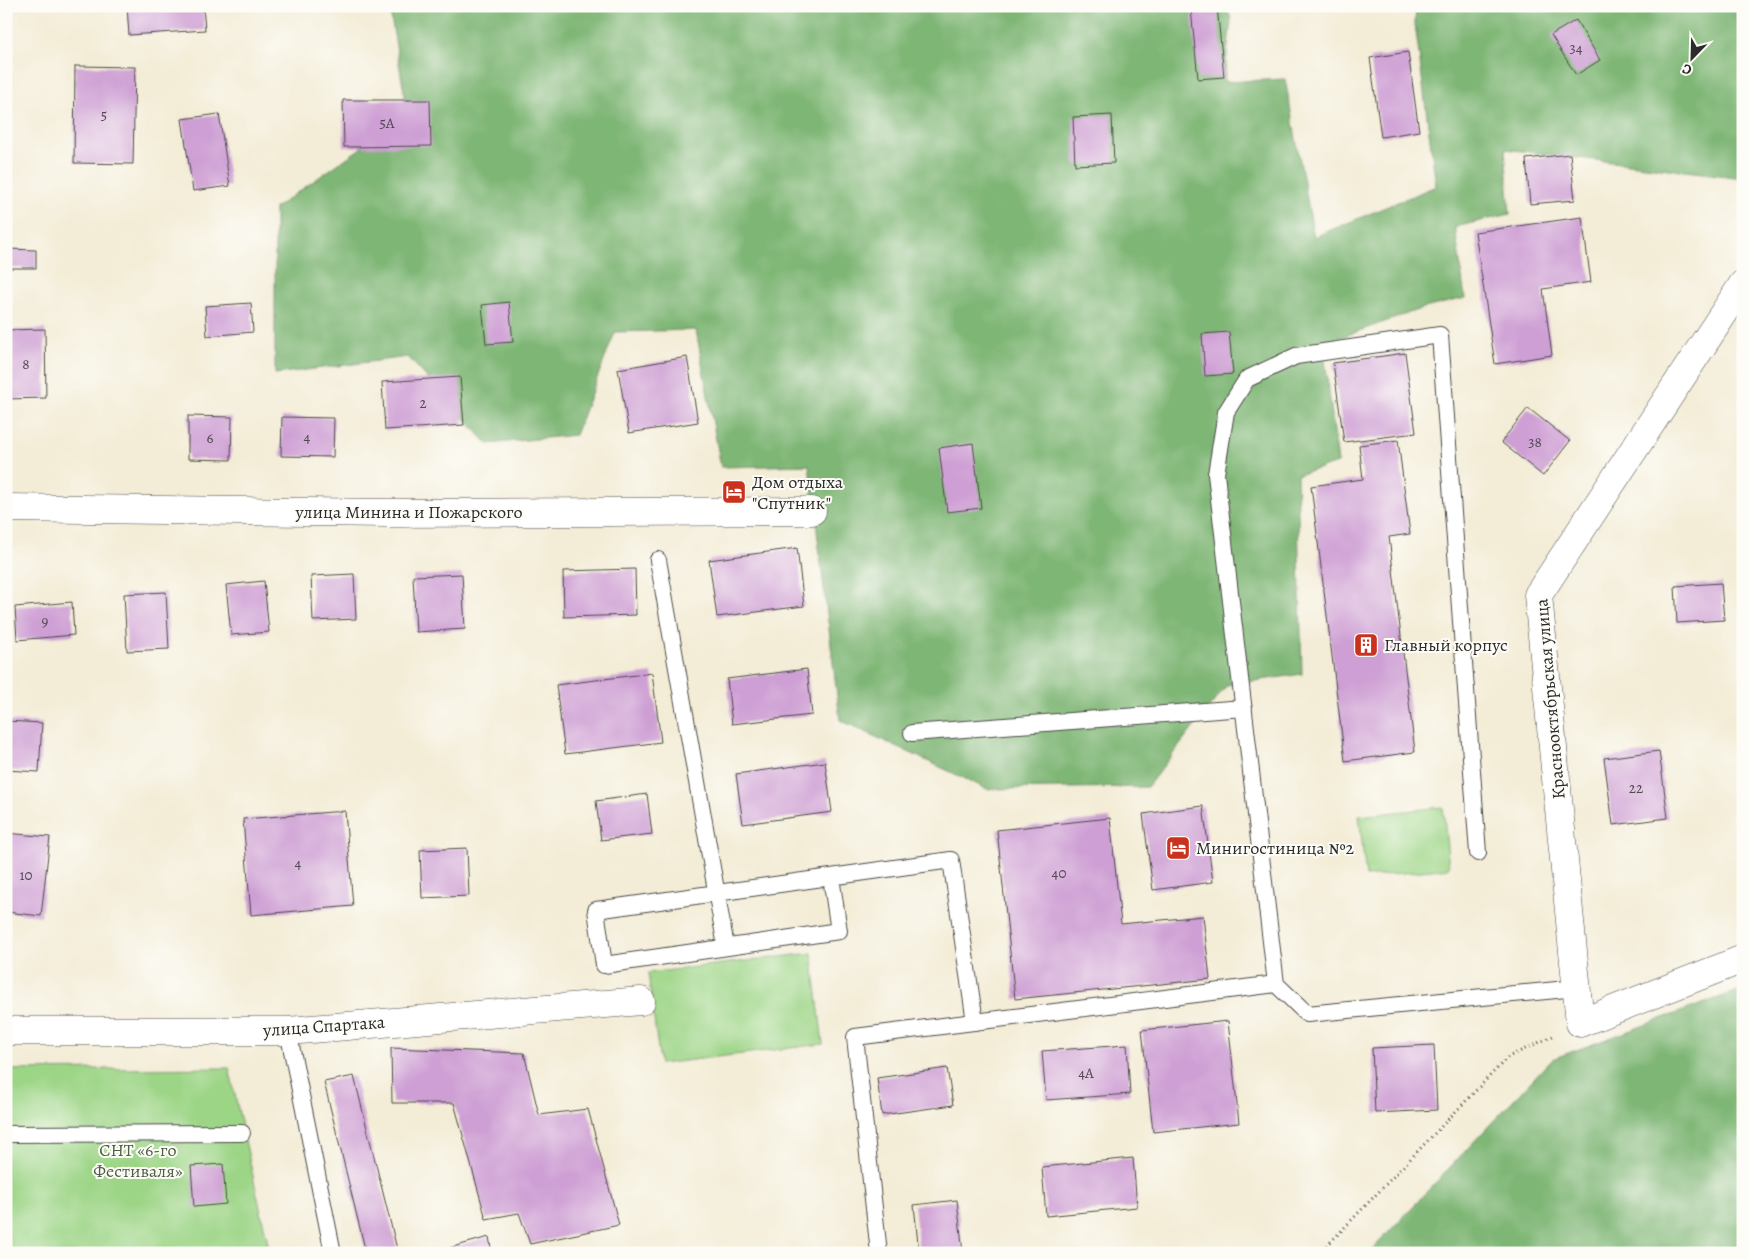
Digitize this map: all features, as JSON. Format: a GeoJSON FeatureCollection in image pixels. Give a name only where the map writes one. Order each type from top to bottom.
{"type":"FeatureCollection","features":[{"type":"Feature","properties":{"kind":"street","name":"Краснооктябрьская улица"},"geometry":{"type":"LineString","coordinates":[[1580,1023],[1538,595],[1743,284]]}},
{"type":"Feature","properties":{"kind":"street","name":"улица Минина и Пожарского"},"geometry":{"type":"LineString","coordinates":[[6,508],[388,513],[812,511]]}},
{"type":"Feature","properties":{"kind":"street"},"geometry":{"type":"LineString","coordinates":[[1580,1023],[1743,959]]}},
{"type":"Feature","properties":{"kind":"street","name":"улица Спартака"},"geometry":{"type":"LineString","coordinates":[[6,1031],[288,1031],[641,1001]]}},
{"type":"Feature","properties":{"kind":"lane"},"geometry":{"type":"LineString","coordinates":[[1478,853],[1440,335],[1296,356],[1247,379],[1226,412],[1216,474],[1276,984],[1307,1014],[1577,988]]}},
{"type":"Feature","properties":{"kind":"lane"},"geometry":{"type":"LineString","coordinates":[[658,560],[726,947]]}},
{"type":"Feature","properties":{"kind":"lane"},"geometry":{"type":"LineString","coordinates":[[912,733],[1244,708]]}},
{"type":"Feature","properties":{"kind":"lane"},"geometry":{"type":"LineString","coordinates":[[831,877],[839,931],[604,965],[596,910],[951,860],[975,1022]]}},
{"type":"Feature","properties":{"kind":"lane"},"geometry":{"type":"LineString","coordinates":[[879,1253],[855,1037],[1276,984]]}},
{"type":"Feature","properties":{"kind":"lane"},"geometry":{"type":"LineString","coordinates":[[288,1031],[333,1253]]}},
{"type":"Feature","properties":{"kind":"lane"},"geometry":{"type":"LineString","coordinates":[[6,1134],[242,1133]]}},
{"type":"Feature","properties":{"kind":"path"},"geometry":{"type":"LineString","coordinates":[[1320,1253],[1508,1057],[1580,1023]]}},
{"type":"Feature","properties":{"kind":"green space"},"geometry":{"type":"Polygon","coordinates":[[[389,6],[1226,6],[1231,19],[1224,82],[1285,79],[1314,237],[1436,186],[1415,24],[1416,6],[1743,6],[1743,178],[1505,149],[1510,214],[1455,227],[1465,298],[1420,309],[1323,344],[1338,463],[1297,475],[1302,674],[1227,685],[1147,787],[987,789],[840,720],[809,465],[721,467],[696,330],[615,332],[575,435],[488,444],[408,357],[275,374],[275,208],[408,115],[389,6]]]}},
{"type":"Feature","properties":{"kind":"green space"},"geometry":{"type":"Polygon","coordinates":[[[1443,807],[1449,868],[1366,877],[1359,816],[1443,807]]]}},
{"type":"Feature","properties":{"kind":"green space"},"geometry":{"type":"Polygon","coordinates":[[[812,953],[823,1044],[660,1064],[648,973],[812,953]]]}},
{"type":"Feature","properties":{"kind":"green space"},"geometry":{"type":"Polygon","coordinates":[[[1743,989],[1743,1253],[1369,1253],[1552,1059],[1743,989]]]}},
{"type":"Feature","properties":{"kind":"green space","name":"СНТ «6-го Фестиваля»"},"geometry":{"type":"Polygon","coordinates":[[[229,1068],[270,1253],[6,1253],[6,1070],[229,1068]]]}},
{"type":"Feature","properties":{"kind":"building"},"geometry":{"type":"Polygon","coordinates":[[[127,6],[203,6],[205,30],[129,35],[127,6]]]}},
{"type":"Feature","properties":{"kind":"building"},"geometry":{"type":"Polygon","coordinates":[[[1217,6],[1224,77],[1198,79],[1191,9],[1217,6]]]}},
{"type":"Feature","properties":{"kind":"building"},"geometry":{"type":"Polygon","coordinates":[[[1576,20],[1600,60],[1576,75],[1551,35],[1576,20]]]}},
{"type":"Feature","properties":{"kind":"building"},"geometry":{"type":"Polygon","coordinates":[[[1408,52],[1419,131],[1381,137],[1370,58],[1408,52]]]}},
{"type":"Feature","properties":{"kind":"building"},"geometry":{"type":"Polygon","coordinates":[[[75,66],[135,67],[133,164],[74,163],[75,66]]]}},
{"type":"Feature","properties":{"kind":"building"},"geometry":{"type":"Polygon","coordinates":[[[343,100],[430,100],[431,146],[344,147],[343,100]]]}},
{"type":"Feature","properties":{"kind":"building"},"geometry":{"type":"Polygon","coordinates":[[[219,114],[230,186],[193,191],[182,119],[219,114]]]}},
{"type":"Feature","properties":{"kind":"building"},"geometry":{"type":"Polygon","coordinates":[[[1112,115],[1114,163],[1075,165],[1073,117],[1112,115]]]}},
{"type":"Feature","properties":{"kind":"building"},"geometry":{"type":"Polygon","coordinates":[[[1570,154],[1575,200],[1530,204],[1526,159],[1570,154]]]}},
{"type":"Feature","properties":{"kind":"building"},"geometry":{"type":"Polygon","coordinates":[[[1582,217],[1591,282],[1543,289],[1552,355],[1495,364],[1475,232],[1582,217]]]}},
{"type":"Feature","properties":{"kind":"building"},"geometry":{"type":"Polygon","coordinates":[[[7,249],[36,250],[36,268],[7,268],[7,249]]]}},
{"type":"Feature","properties":{"kind":"building"},"geometry":{"type":"Polygon","coordinates":[[[509,302],[513,342],[486,344],[482,305],[509,302]]]}},
{"type":"Feature","properties":{"kind":"building"},"geometry":{"type":"Polygon","coordinates":[[[251,303],[253,332],[207,336],[205,306],[251,303]]]}},
{"type":"Feature","properties":{"kind":"building"},"geometry":{"type":"Polygon","coordinates":[[[45,329],[46,398],[6,399],[6,330],[45,329]]]}},
{"type":"Feature","properties":{"kind":"building"},"geometry":{"type":"Polygon","coordinates":[[[1229,332],[1233,374],[1205,376],[1202,334],[1229,332]]]}},
{"type":"Feature","properties":{"kind":"building"},"geometry":{"type":"Polygon","coordinates":[[[1405,353],[1416,433],[1344,442],[1333,363],[1405,353]]]}},
{"type":"Feature","properties":{"kind":"building"},"geometry":{"type":"Polygon","coordinates":[[[687,357],[698,422],[629,433],[618,369],[687,357]]]}},
{"type":"Feature","properties":{"kind":"building"},"geometry":{"type":"Polygon","coordinates":[[[460,377],[464,425],[385,430],[382,382],[460,377]]]}},
{"type":"Feature","properties":{"kind":"building"},"geometry":{"type":"Polygon","coordinates":[[[1528,408],[1570,441],[1543,476],[1501,442],[1528,408]]]}},
{"type":"Feature","properties":{"kind":"building"},"geometry":{"type":"Polygon","coordinates":[[[188,416],[232,417],[231,460],[188,459],[188,416]]]}},
{"type":"Feature","properties":{"kind":"building"},"geometry":{"type":"Polygon","coordinates":[[[282,417],[334,418],[333,457],[281,456],[282,417]]]}},
{"type":"Feature","properties":{"kind":"building","name":"Главный корпус"},"geometry":{"type":"Polygon","coordinates":[[[1398,440],[1410,534],[1389,537],[1415,752],[1345,761],[1311,486],[1363,479],[1359,445],[1398,440]]]}},
{"type":"Feature","properties":{"kind":"building"},"geometry":{"type":"Polygon","coordinates":[[[973,443],[981,508],[947,512],[939,448],[973,443]]]}},
{"type":"Feature","properties":{"kind":"building"},"geometry":{"type":"Polygon","coordinates":[[[797,548],[804,606],[717,617],[709,560],[797,548]]]}},
{"type":"Feature","properties":{"kind":"building"},"geometry":{"type":"Polygon","coordinates":[[[635,569],[636,615],[564,617],[563,571],[635,569]]]}},
{"type":"Feature","properties":{"kind":"building"},"geometry":{"type":"Polygon","coordinates":[[[354,574],[356,619],[313,621],[311,576],[354,574]]]}},
{"type":"Feature","properties":{"kind":"building"},"geometry":{"type":"Polygon","coordinates":[[[462,574],[465,629],[416,632],[413,576],[462,574]]]}},
{"type":"Feature","properties":{"kind":"building"},"geometry":{"type":"Polygon","coordinates":[[[264,581],[269,632],[231,635],[226,585],[264,581]]]}},
{"type":"Feature","properties":{"kind":"building"},"geometry":{"type":"Polygon","coordinates":[[[1721,583],[1724,620],[1677,623],[1675,586],[1721,583]]]}},
{"type":"Feature","properties":{"kind":"building"},"geometry":{"type":"Polygon","coordinates":[[[166,592],[169,649],[127,651],[124,594],[166,592]]]}},
{"type":"Feature","properties":{"kind":"building"},"geometry":{"type":"Polygon","coordinates":[[[72,602],[74,635],[17,640],[15,607],[72,602]]]}},
{"type":"Feature","properties":{"kind":"building"},"geometry":{"type":"Polygon","coordinates":[[[807,669],[812,715],[732,724],[727,679],[807,669]]]}},
{"type":"Feature","properties":{"kind":"building"},"geometry":{"type":"Polygon","coordinates":[[[652,673],[661,742],[565,754],[556,685],[652,673]]]}},
{"type":"Feature","properties":{"kind":"building"},"geometry":{"type":"Polygon","coordinates":[[[6,721],[42,723],[39,772],[6,770],[6,721]]]}},
{"type":"Feature","properties":{"kind":"building"},"geometry":{"type":"Polygon","coordinates":[[[1659,751],[1668,818],[1613,825],[1604,758],[1659,751]]]}},
{"type":"Feature","properties":{"kind":"building"},"geometry":{"type":"Polygon","coordinates":[[[825,762],[832,812],[743,824],[736,774],[825,762]]]}},
{"type":"Feature","properties":{"kind":"building"},"geometry":{"type":"Polygon","coordinates":[[[647,794],[652,834],[601,840],[596,801],[647,794]]]}},
{"type":"Feature","properties":{"kind":"building","name":"Минигостиница №2"},"geometry":{"type":"Polygon","coordinates":[[[1203,806],[1213,882],[1153,890],[1143,814],[1203,806]]]}},
{"type":"Feature","properties":{"kind":"building"},"geometry":{"type":"Polygon","coordinates":[[[345,811],[353,906],[251,915],[243,819],[345,811]]]}},
{"type":"Feature","properties":{"kind":"building"},"geometry":{"type":"Polygon","coordinates":[[[1110,818],[1121,924],[1203,916],[1210,979],[1015,999],[997,830],[1110,818]]]}},
{"type":"Feature","properties":{"kind":"building"},"geometry":{"type":"Polygon","coordinates":[[[6,833],[50,837],[41,916],[6,912],[6,833]]]}},
{"type":"Feature","properties":{"kind":"building"},"geometry":{"type":"Polygon","coordinates":[[[467,848],[469,896],[422,898],[420,850],[467,848]]]}},
{"type":"Feature","properties":{"kind":"building"},"geometry":{"type":"Polygon","coordinates":[[[1228,1021],[1239,1123],[1153,1132],[1142,1030],[1228,1021]]]}},
{"type":"Feature","properties":{"kind":"building"},"geometry":{"type":"Polygon","coordinates":[[[1127,1045],[1130,1094],[1046,1100],[1042,1051],[1127,1045]]]}},
{"type":"Feature","properties":{"kind":"building"},"geometry":{"type":"Polygon","coordinates":[[[1434,1045],[1437,1110],[1375,1113],[1372,1048],[1434,1045]]]}},
{"type":"Feature","properties":{"kind":"building"},"geometry":{"type":"Polygon","coordinates":[[[391,1048],[524,1053],[539,1115],[588,1109],[619,1225],[530,1244],[519,1213],[486,1219],[454,1103],[392,1103],[391,1048]]]}},
{"type":"Feature","properties":{"kind":"building"},"geometry":{"type":"Polygon","coordinates":[[[947,1068],[953,1105],[882,1115],[877,1078],[947,1068]]]}},
{"type":"Feature","properties":{"kind":"building"},"geometry":{"type":"Polygon","coordinates":[[[354,1076],[398,1253],[366,1253],[324,1082],[354,1076]]]}},
{"type":"Feature","properties":{"kind":"building"},"geometry":{"type":"Polygon","coordinates":[[[1133,1158],[1137,1207],[1046,1216],[1042,1167],[1133,1158]]]}},
{"type":"Feature","properties":{"kind":"building"},"geometry":{"type":"Polygon","coordinates":[[[223,1164],[226,1204],[194,1207],[191,1166],[223,1164]]]}},
{"type":"Feature","properties":{"kind":"building"},"geometry":{"type":"Polygon","coordinates":[[[957,1200],[963,1253],[919,1253],[914,1205],[957,1200]]]}},
{"type":"Feature","properties":{"kind":"building"},"geometry":{"type":"Polygon","coordinates":[[[489,1237],[492,1253],[435,1252],[489,1237]]]}},
{"type":"Feature","properties":{"kind":"place","name":"Дом отдыха \"Спутник\""},"geometry":{"type":"Point","coordinates":[734,492]}},
{"type":"Feature","properties":{"kind":"place","name":"Главный корпус"},"geometry":{"type":"Point","coordinates":[1366,645]}},
{"type":"Feature","properties":{"kind":"place","name":"Минигостиница №2"},"geometry":{"type":"Point","coordinates":[1178,848]}}]}
